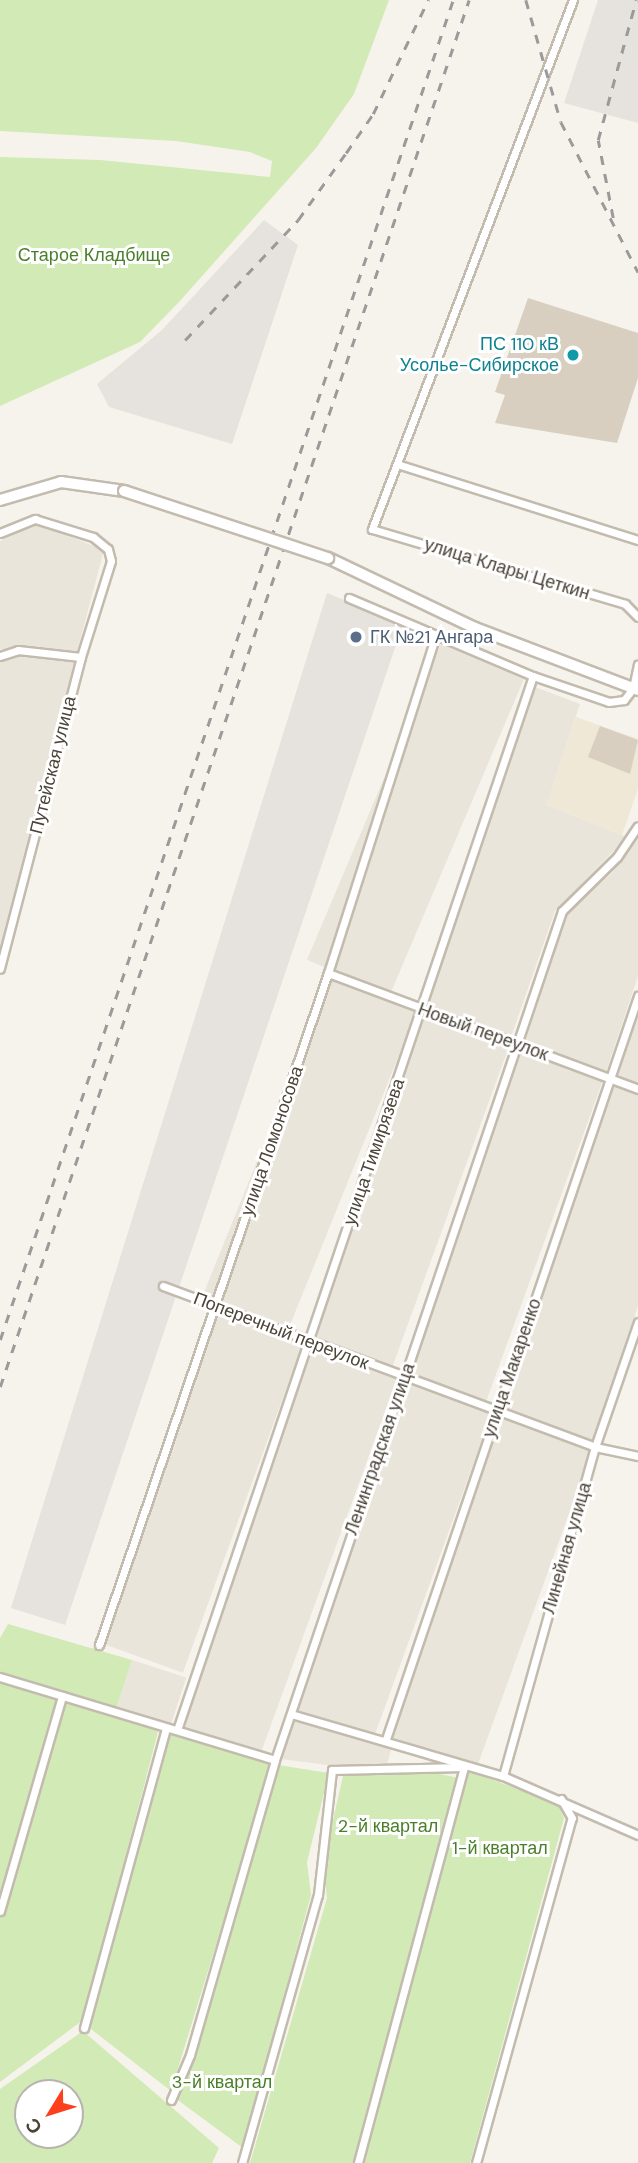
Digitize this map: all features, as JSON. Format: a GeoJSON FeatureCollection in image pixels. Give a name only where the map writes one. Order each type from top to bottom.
{"type":"FeatureCollection","features":[{"type":"Feature","properties":{"kind":"street"},"geometry":{"type":"LineString","coordinates":[[573,0],[397,464],[638,540]]}},
{"type":"Feature","properties":{"kind":"street","name":"улица Клары Цеткин"},"geometry":{"type":"LineString","coordinates":[[397,464],[372,528],[625,604],[638,617]]}},
{"type":"Feature","properties":{"kind":"street"},"geometry":{"type":"LineString","coordinates":[[0,500],[61,482],[124,491],[328,558],[475,628],[635,689]]}},
{"type":"Feature","properties":{"kind":"street","name":"Путейская улица"},"geometry":{"type":"LineString","coordinates":[[0,533],[35,520],[93,537],[107,549],[111,562],[80,657],[0,969]]}},
{"type":"Feature","properties":{"kind":"street"},"geometry":{"type":"LineString","coordinates":[[349,598],[533,676],[609,702],[624,700],[635,689],[638,665]]}},
{"type":"Feature","properties":{"kind":"street","name":"улица Ломоносова"},"geometry":{"type":"LineString","coordinates":[[99,1645],[217,1307],[436,635]]}},
{"type":"Feature","properties":{"kind":"street"},"geometry":{"type":"LineString","coordinates":[[0,656],[18,650],[80,657]]}},
{"type":"Feature","properties":{"kind":"street","name":"улица Тимирязева"},"geometry":{"type":"LineString","coordinates":[[177,1730],[533,676]]}},
{"type":"Feature","properties":{"kind":"street","name":"Ленинградская улица"},"geometry":{"type":"LineString","coordinates":[[171,2100],[190,2055],[275,1760],[562,911],[617,857],[638,826]]}},
{"type":"Feature","properties":{"kind":"street","name":"Новый переулок"},"geometry":{"type":"LineString","coordinates":[[328,973],[638,1089]]}},
{"type":"Feature","properties":{"kind":"street","name":"улица Макаренко"},"geometry":{"type":"LineString","coordinates":[[386,1739],[638,996]]}},
{"type":"Feature","properties":{"kind":"street","name":"Поперечный переулок"},"geometry":{"type":"LineString","coordinates":[[163,1286],[595,1447],[638,1456]]}},
{"type":"Feature","properties":{"kind":"street","name":"Линейная улица"},"geometry":{"type":"LineString","coordinates":[[503,1776],[595,1447],[638,1322]]}},
{"type":"Feature","properties":{"kind":"street"},"geometry":{"type":"LineString","coordinates":[[0,1677],[275,1760]]}},
{"type":"Feature","properties":{"kind":"street"},"geometry":{"type":"LineString","coordinates":[[0,1911],[62,1696]]}},
{"type":"Feature","properties":{"kind":"street"},"geometry":{"type":"LineString","coordinates":[[291,1714],[386,1739],[464,1767],[503,1776],[561,1799],[638,1835]]}},
{"type":"Feature","properties":{"kind":"street"},"geometry":{"type":"LineString","coordinates":[[83,2028],[166,1728]]}},
{"type":"Feature","properties":{"kind":"street"},"geometry":{"type":"LineString","coordinates":[[242,2163],[318,1895],[332,1770],[464,1767]]}},
{"type":"Feature","properties":{"kind":"street"},"geometry":{"type":"LineString","coordinates":[[358,2163],[464,1767]]}},
{"type":"Feature","properties":{"kind":"street"},"geometry":{"type":"LineString","coordinates":[[476,2163],[572,1818],[561,1799]]}},
{"type":"Feature","properties":{"kind":"shaded area"},"geometry":{"type":"Polygon","coordinates":[[[598,0],[638,0],[638,123],[564,103],[598,0]]]}},
{"type":"Feature","properties":{"kind":"shaded area"},"geometry":{"type":"Polygon","coordinates":[[[264,220],[298,245],[232,444],[109,407],[97,384],[162,330],[264,220]]]}},
{"type":"Feature","properties":{"kind":"shaded area"},"geometry":{"type":"Polygon","coordinates":[[[35,523],[104,550],[77,652],[0,649],[0,541],[35,523]]]}},
{"type":"Feature","properties":{"kind":"shaded area"},"geometry":{"type":"Polygon","coordinates":[[[327,593],[403,624],[65,1625],[11,1608],[327,593]]]}},
{"type":"Feature","properties":{"kind":"shaded area"},"geometry":{"type":"Polygon","coordinates":[[[441,644],[524,679],[390,995],[307,960],[441,644]]]}},
{"type":"Feature","properties":{"kind":"shaded area"},"geometry":{"type":"Polygon","coordinates":[[[21,655],[75,660],[0,951],[0,660],[21,655]]]}},
{"type":"Feature","properties":{"kind":"shaded area"},"geometry":{"type":"Polygon","coordinates":[[[535,687],[580,704],[547,805],[627,837],[555,911],[511,1037],[427,1007],[535,687]]]}},
{"type":"Feature","properties":{"kind":"shaded area"},"geometry":{"type":"Polygon","coordinates":[[[576,717],[638,739],[638,789],[622,835],[547,805],[576,717]]]}},
{"type":"Feature","properties":{"kind":"shaded area"},"geometry":{"type":"Polygon","coordinates":[[[638,839],[638,976],[606,1072],[522,1041],[567,912],[612,873],[638,839]]]}},
{"type":"Feature","properties":{"kind":"shaded area"},"geometry":{"type":"Polygon","coordinates":[[[331,978],[416,1012],[287,1331],[202,1297],[331,978]]]}},
{"type":"Feature","properties":{"kind":"shaded area"},"geometry":{"type":"Polygon","coordinates":[[[425,1014],[510,1045],[392,1367],[308,1336],[425,1014]]]}},
{"type":"Feature","properties":{"kind":"shaded area"},"geometry":{"type":"Polygon","coordinates":[[[638,1016],[638,1084],[617,1076],[638,1016]]]}},
{"type":"Feature","properties":{"kind":"shaded area"},"geometry":{"type":"Polygon","coordinates":[[[520,1051],[603,1081],[486,1402],[403,1372],[520,1051]]]}},
{"type":"Feature","properties":{"kind":"shaded area"},"geometry":{"type":"Polygon","coordinates":[[[613,1084],[638,1094],[638,1306],[592,1441],[504,1409],[613,1084]]]}},
{"type":"Feature","properties":{"kind":"shaded area"},"geometry":{"type":"Polygon","coordinates":[[[218,1313],[303,1344],[183,1673],[98,1642],[218,1313]]]}},
{"type":"Feature","properties":{"kind":"shaded area"},"geometry":{"type":"Polygon","coordinates":[[[312,1349],[397,1380],[260,1756],[175,1725],[312,1349]]]}},
{"type":"Feature","properties":{"kind":"shaded area"},"geometry":{"type":"Polygon","coordinates":[[[407,1383],[492,1414],[373,1739],[289,1708],[407,1383]]]}},
{"type":"Feature","properties":{"kind":"shaded area"},"geometry":{"type":"Polygon","coordinates":[[[500,1417],[592,1451],[476,1768],[384,1735],[500,1417]]]}},
{"type":"Feature","properties":{"kind":"shaded area"},"geometry":{"type":"Polygon","coordinates":[[[132,1660],[186,1678],[170,1727],[116,1709],[132,1660]]]}},
{"type":"Feature","properties":{"kind":"shaded area"},"geometry":{"type":"Polygon","coordinates":[[[294,1718],[392,1747],[387,1764],[335,1766],[281,1759],[294,1718]]]}},
{"type":"Feature","properties":{"kind":"green space","name":"Старое Кладбище"},"geometry":{"type":"Polygon","coordinates":[[[0,0],[389,0],[354,94],[316,148],[179,302],[140,342],[0,406],[0,157],[100,160],[270,177],[272,161],[250,152],[176,141],[0,131],[0,0]]]}},
{"type":"Feature","properties":{"kind":"green space"},"geometry":{"type":"Polygon","coordinates":[[[8,1624],[132,1660],[116,1709],[0,1674],[0,1638],[8,1624]]]}},
{"type":"Feature","properties":{"kind":"green space"},"geometry":{"type":"Polygon","coordinates":[[[0,1681],[59,1698],[0,1897],[0,1681]]]}},
{"type":"Feature","properties":{"kind":"green space"},"geometry":{"type":"Polygon","coordinates":[[[63,1701],[159,1728],[83,2020],[0,2082],[0,1916],[63,1701]]]}},
{"type":"Feature","properties":{"kind":"green space"},"geometry":{"type":"Polygon","coordinates":[[[168,1732],[272,1763],[171,2091],[87,2026],[168,1732]]]}},
{"type":"Feature","properties":{"kind":"green space","name":"3-й квартал"},"geometry":{"type":"Polygon","coordinates":[[[278,1765],[329,1773],[307,1862],[311,1895],[243,2148],[175,2098],[193,2055],[278,1765]]]}},
{"type":"Feature","properties":{"kind":"green space","name":"2-й квартал"},"geometry":{"type":"Polygon","coordinates":[[[409,1767],[458,1778],[354,2163],[250,2163],[327,1898],[323,1863],[344,1772],[409,1767]]]}},
{"type":"Feature","properties":{"kind":"green space","name":"1-й квартал"},"geometry":{"type":"Polygon","coordinates":[[[466,1770],[558,1804],[564,1818],[470,2163],[360,2163],[466,1770]]]}},
{"type":"Feature","properties":{"kind":"green space"},"geometry":{"type":"Polygon","coordinates":[[[83,2031],[219,2148],[212,2163],[0,2163],[0,2089],[14,2079],[14,2149],[84,2149],[84,2079],[14,2079],[83,2031]]]}},
{"type":"Feature","properties":{"kind":"building","name":"ПС 110 кВ Усолье-Сибирское"},"geometry":{"type":"Polygon","coordinates":[[[528,298],[638,333],[638,378],[617,443],[495,423],[505,395],[495,392],[528,298]]]}},
{"type":"Feature","properties":{"kind":"building"},"geometry":{"type":"Polygon","coordinates":[[[600,726],[638,740],[630,774],[588,757],[600,726]]]}},
{"type":"Feature","properties":{"kind":"railway"},"geometry":{"type":"LineString","coordinates":[[185,340],[298,220],[346,153],[373,114],[428,0]]}},
{"type":"Feature","properties":{"kind":"railway"},"geometry":{"type":"LineString","coordinates":[[0,1340],[453,0]]}},
{"type":"Feature","properties":{"kind":"railway"},"geometry":{"type":"LineString","coordinates":[[0,1387],[469,0]]}},
{"type":"Feature","properties":{"kind":"railway"},"geometry":{"type":"LineString","coordinates":[[526,0],[561,122],[638,272]]}},
{"type":"Feature","properties":{"kind":"railway"},"geometry":{"type":"LineString","coordinates":[[613,218],[598,140],[636,0]]}},
{"type":"Feature","properties":{"kind":"place","name":"ПС 110 кВ Усолье-Сибирское"},"geometry":{"type":"Point","coordinates":[573,355]}},
{"type":"Feature","properties":{"kind":"place","name":"ГК №21 Ангара"},"geometry":{"type":"Point","coordinates":[356,637]}}]}
